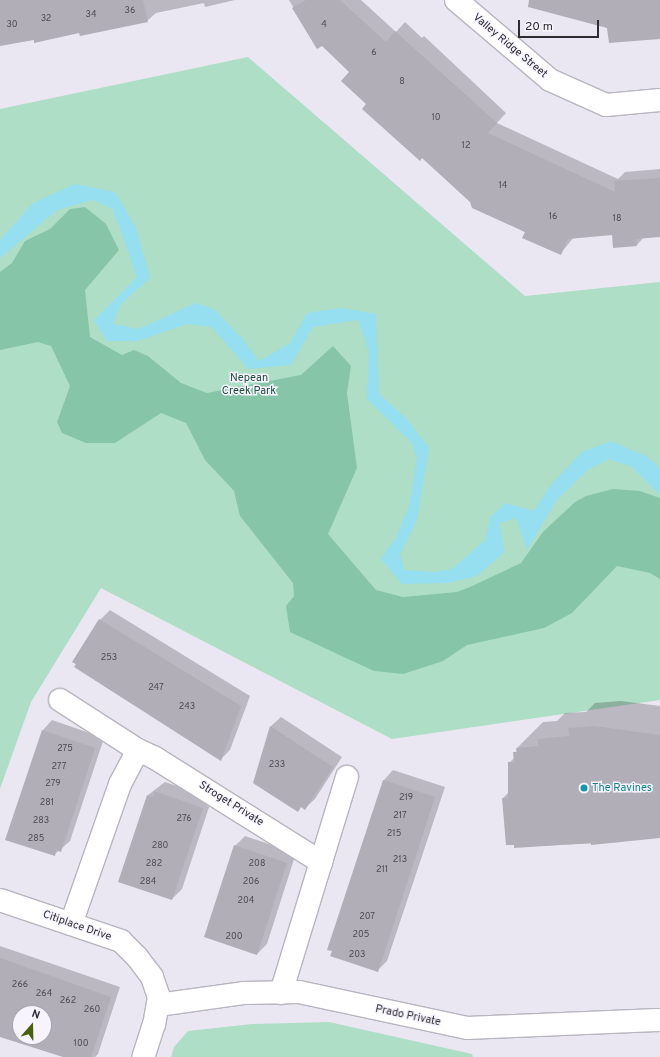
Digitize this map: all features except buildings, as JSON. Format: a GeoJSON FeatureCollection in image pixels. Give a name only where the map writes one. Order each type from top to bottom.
{"type":"FeatureCollection","features":[{"type":"Feature","properties":{"kind":"street","name":"Valley Ridge Street"},"geometry":{"type":"LineString","coordinates":[[456,0],[550,80],[606,106],[660,100]]}},
{"type":"Feature","properties":{"kind":"street","name":"Stroget Private"},"geometry":{"type":"LineString","coordinates":[[60,700],[138,750],[162,762],[321,862]]}},
{"type":"Feature","properties":{"kind":"street"},"geometry":{"type":"LineString","coordinates":[[71,924],[120,784],[138,750]]}},
{"type":"Feature","properties":{"kind":"street"},"geometry":{"type":"LineString","coordinates":[[281,993],[347,777]]}},
{"type":"Feature","properties":{"kind":"street","name":"Citiplace Drive"},"geometry":{"type":"LineString","coordinates":[[0,900],[120,942],[138,957],[152,977],[159,997],[158,1006],[143,1057]]}},
{"type":"Feature","properties":{"kind":"street","name":"Prado Private"},"geometry":{"type":"LineString","coordinates":[[158,1006],[243,993],[299,992],[467,1028],[660,1020]]}},
{"type":"Feature","properties":{"kind":"green space","name":"Nepean Creek Park"},"geometry":{"type":"Polygon","coordinates":[[[248,57],[525,296],[660,282],[660,700],[392,739],[101,588],[31,702],[0,789],[0,109],[248,57]]]}},
{"type":"Feature","properties":{"kind":"green space"},"geometry":{"type":"Polygon","coordinates":[[[85,207],[106,224],[119,250],[85,290],[90,337],[122,355],[134,350],[148,356],[181,383],[207,393],[301,375],[333,346],[351,366],[347,393],[357,468],[328,534],[376,590],[403,597],[457,592],[470,587],[521,563],[543,532],[575,502],[586,496],[613,489],[640,491],[660,498],[660,579],[650,573],[617,566],[572,613],[544,628],[467,645],[443,661],[403,674],[374,671],[290,632],[286,606],[294,596],[293,583],[240,516],[234,491],[205,460],[186,423],[161,413],[115,443],[86,443],[62,433],[57,422],[70,386],[51,346],[38,342],[0,350],[0,272],[12,263],[25,241],[50,229],[70,209],[85,207]]]}},
{"type":"Feature","properties":{"kind":"green space"},"geometry":{"type":"Polygon","coordinates":[[[329,1022],[472,1054],[473,1057],[171,1057],[174,1047],[188,1031],[252,1024],[329,1022]]]}},
{"type":"Feature","properties":{"kind":"water"},"geometry":{"type":"Polygon","coordinates":[[[75,184],[115,192],[136,228],[150,278],[120,305],[113,324],[139,329],[195,303],[214,309],[243,339],[259,361],[290,343],[307,313],[342,308],[376,314],[379,394],[407,419],[429,448],[417,520],[400,554],[404,570],[436,572],[452,569],[485,540],[491,516],[505,503],[534,511],[549,487],[582,452],[611,441],[646,456],[660,468],[660,495],[632,467],[609,459],[589,469],[556,501],[527,550],[516,518],[500,523],[504,552],[477,576],[448,583],[402,584],[381,559],[396,537],[409,507],[417,457],[411,442],[367,399],[369,352],[358,320],[313,327],[291,365],[248,369],[212,327],[187,324],[138,341],[107,341],[94,320],[137,277],[113,209],[93,200],[57,210],[0,258],[0,240],[33,203],[75,184]]]}},
{"type":"Feature","properties":{"kind":"place","name":"The Ravines"},"geometry":{"type":"Point","coordinates":[584,788]}}]}
